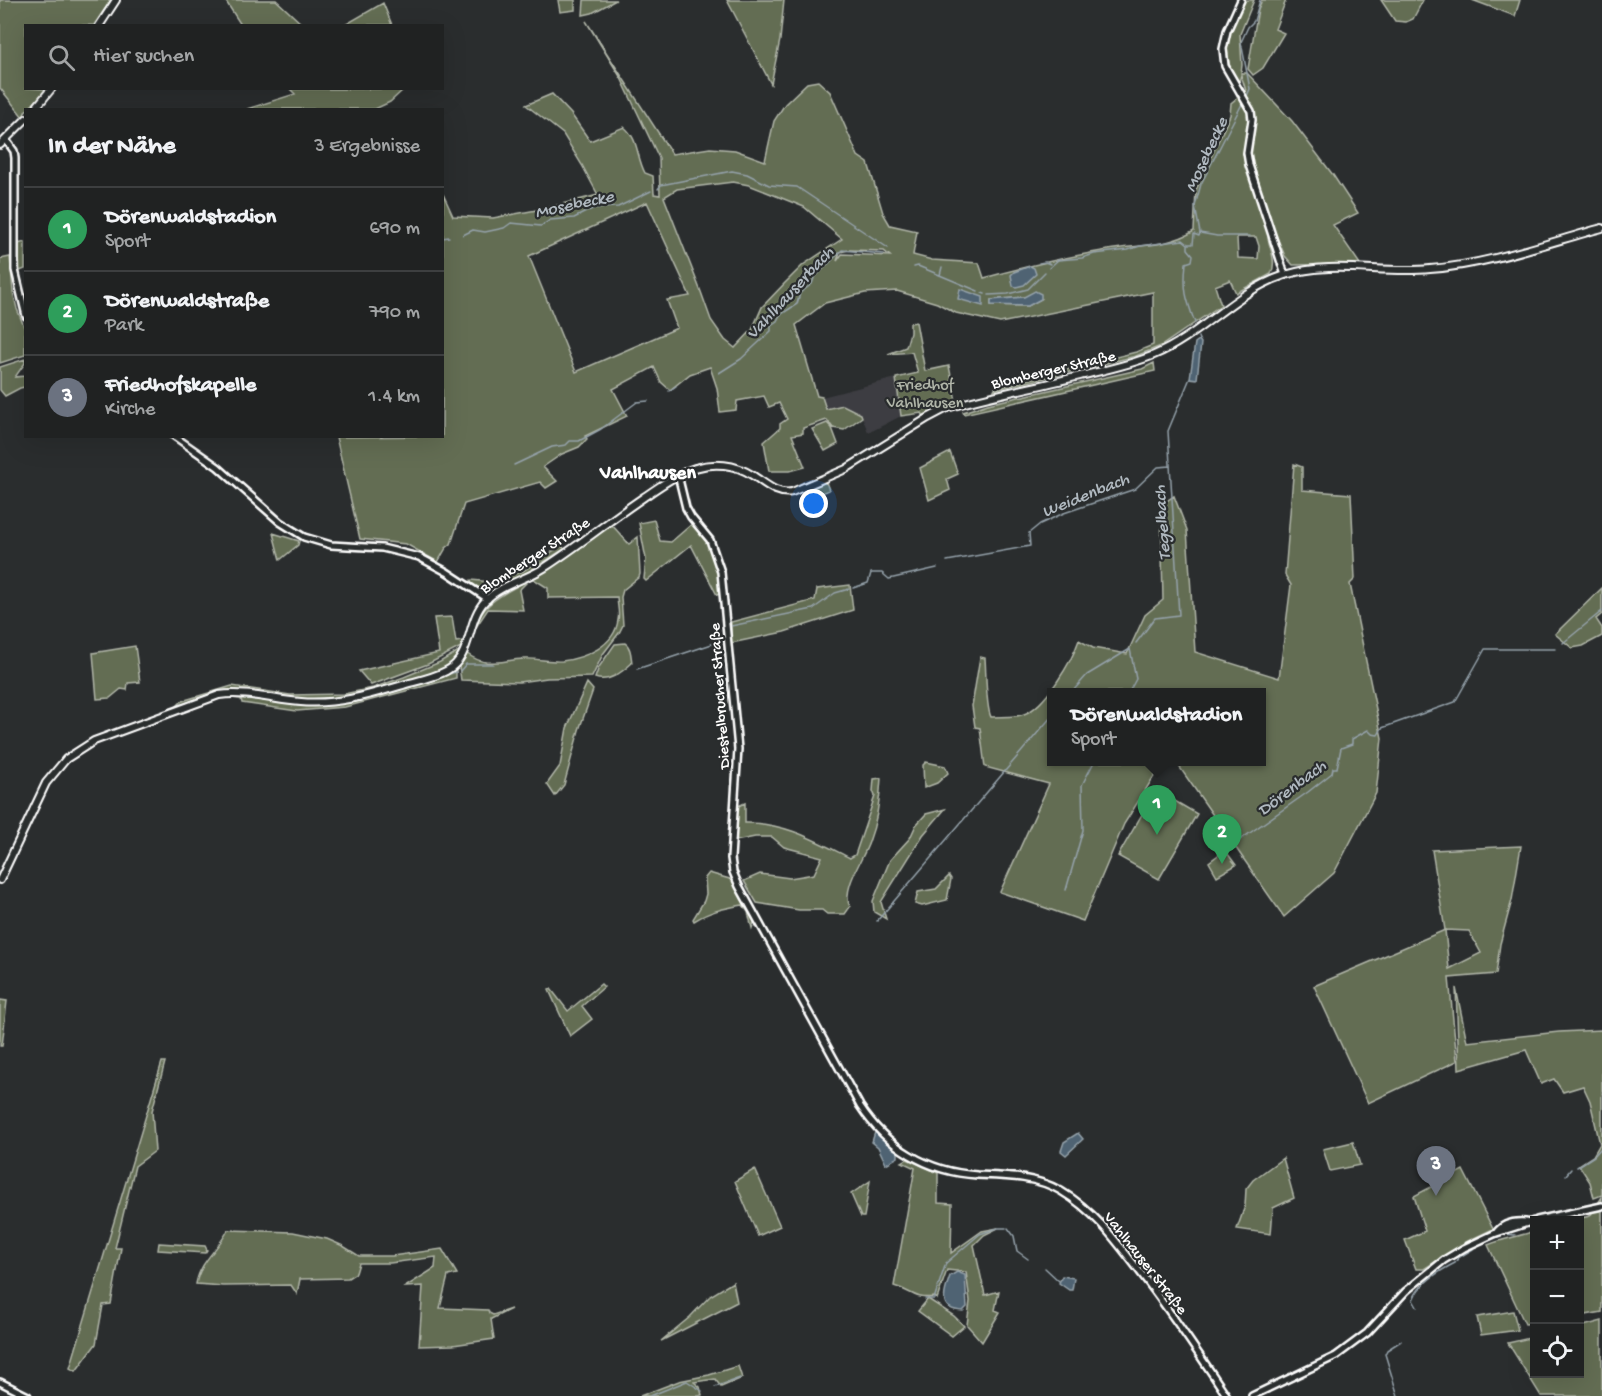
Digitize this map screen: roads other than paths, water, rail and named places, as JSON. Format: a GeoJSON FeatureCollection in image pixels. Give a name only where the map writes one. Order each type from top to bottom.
{"type":"FeatureCollection","features":[{"type":"Feature","properties":{"kind":"main road"},"geometry":{"type":"LineString","coordinates":[[100,24],[116,0]]}},
{"type":"Feature","properties":{"kind":"main road"},"geometry":{"type":"LineString","coordinates":[[36,108],[50,90]]}},
{"type":"Feature","properties":{"kind":"main road"},"geometry":{"type":"LineString","coordinates":[[0,145],[24,121]]}},
{"type":"Feature","properties":{"kind":"main road","name":"Blomberger Straße"},"geometry":{"type":"LineString","coordinates":[[0,880],[46,783],[62,763],[85,745],[219,695],[236,694],[308,703],[333,702],[364,696],[438,675],[459,661],[478,611],[488,599],[543,568],[638,500],[678,475],[709,464],[728,466],[744,470],[775,490],[783,493],[792,492],[849,468],[947,408],[1116,368],[1155,355],[1188,336],[1245,294],[1285,275],[1336,268],[1414,270],[1458,266],[1602,228]]}},
{"type":"Feature","properties":{"kind":"street"},"geometry":{"type":"LineString","coordinates":[[1241,0],[1227,32],[1223,49],[1225,66],[1251,111],[1252,120],[1247,153],[1249,165],[1285,275]]}},
{"type":"Feature","properties":{"kind":"street"},"geometry":{"type":"LineString","coordinates":[[6,140],[15,158],[15,270],[24,308]]}},
{"type":"Feature","properties":{"kind":"street"},"geometry":{"type":"LineString","coordinates":[[177,438],[218,467],[280,522],[304,537],[331,545],[382,548],[419,557],[488,599]]}},
{"type":"Feature","properties":{"kind":"street","name":"Diestelbrucher Straße"},"geometry":{"type":"LineString","coordinates":[[678,475],[686,508],[710,540],[721,572],[738,749],[731,858],[735,879],[860,1106],[884,1136]]}},
{"type":"Feature","properties":{"kind":"street","name":"Vahlhauser Straße"},"geometry":{"type":"LineString","coordinates":[[884,1136],[907,1155],[935,1167],[965,1174],[1015,1177],[1038,1182],[1055,1188],[1081,1204],[1103,1225],[1164,1303],[1227,1396]]}},
{"type":"Feature","properties":{"kind":"street"},"geometry":{"type":"LineString","coordinates":[[1557,1216],[1602,1206]]}},
{"type":"Feature","properties":{"kind":"street"},"geometry":{"type":"LineString","coordinates":[[1252,1396],[1336,1356],[1367,1333],[1403,1296],[1419,1285],[1437,1265],[1464,1248],[1496,1233],[1530,1222]]}},
{"type":"Feature","properties":{"kind":"street"},"geometry":{"type":"LineString","coordinates":[[0,1382],[28,1396]]}},
{"type":"Feature","properties":{"kind":"water"},"geometry":{"type":"Polygon","coordinates":[[[1030,266],[1034,268],[1036,274],[1024,285],[1013,286],[1011,275],[1030,266]]]}},
{"type":"Feature","properties":{"kind":"water"},"geometry":{"type":"Polygon","coordinates":[[[960,289],[983,297],[983,306],[958,299],[960,289]]]}},
{"type":"Feature","properties":{"kind":"water"},"geometry":{"type":"Polygon","coordinates":[[[1035,291],[1041,294],[1041,299],[1028,306],[991,305],[991,300],[1024,297],[1035,291]]]}},
{"type":"Feature","properties":{"kind":"water"},"geometry":{"type":"Polygon","coordinates":[[[1199,340],[1201,343],[1197,379],[1190,378],[1195,343],[1199,340]]]}},
{"type":"Feature","properties":{"kind":"water"},"geometry":{"type":"Polygon","coordinates":[[[875,1132],[898,1152],[898,1157],[886,1164],[878,1147],[872,1142],[875,1132]]]}},
{"type":"Feature","properties":{"kind":"water"},"geometry":{"type":"Polygon","coordinates":[[[1078,1133],[1083,1139],[1066,1155],[1061,1151],[1064,1142],[1078,1133]]]}},
{"type":"Feature","properties":{"kind":"water"},"geometry":{"type":"Polygon","coordinates":[[[957,1272],[965,1275],[967,1307],[963,1311],[949,1308],[944,1300],[950,1276],[957,1272]]]}},
{"type":"Feature","properties":{"kind":"water"},"geometry":{"type":"Polygon","coordinates":[[[1062,1276],[1074,1278],[1072,1290],[1059,1283],[1062,1276]]]}},
{"type":"Feature","properties":{"kind":"waterway","name":"Mosebecke"},"geometry":{"type":"LineString","coordinates":[[1246,98],[1250,89],[1241,42],[1248,27],[1254,21],[1260,0]]}},
{"type":"Feature","properties":{"kind":"waterway","name":"Mosebecke"},"geometry":{"type":"LineString","coordinates":[[1049,268],[1058,260],[1082,258],[1140,246],[1183,240],[1188,244],[1193,244],[1194,234],[1199,236],[1200,233],[1195,206],[1201,184],[1243,102]]}},
{"type":"Feature","properties":{"kind":"waterway","name":"Mosebecke"},"geometry":{"type":"LineString","coordinates":[[658,189],[661,185],[732,171],[747,174],[769,185],[797,187],[888,248]]}},
{"type":"Feature","properties":{"kind":"waterway","name":"Mosebecke"},"geometry":{"type":"LineString","coordinates":[[463,235],[473,230],[485,232],[504,228],[511,223],[541,226],[550,220],[574,218],[594,208],[618,207],[651,191]]}},
{"type":"Feature","properties":{"kind":"waterway"},"geometry":{"type":"LineString","coordinates":[[1200,233],[1217,236],[1250,236]]}},
{"type":"Feature","properties":{"kind":"waterway","name":"Mosebecke"},"geometry":{"type":"LineString","coordinates":[[444,238],[449,237]]}},
{"type":"Feature","properties":{"kind":"waterway","name":"Tegelbach"},"geometry":{"type":"LineString","coordinates":[[1188,245],[1193,255],[1192,261],[1186,263],[1185,287],[1195,323]]}},
{"type":"Feature","properties":{"kind":"waterway","name":"Vahlhauserbach"},"geometry":{"type":"LineString","coordinates":[[719,373],[741,359],[771,331],[771,325],[780,315],[797,304],[800,293],[812,284],[814,278],[842,250],[884,254]]}},
{"type":"Feature","properties":{"kind":"waterway"},"geometry":{"type":"LineString","coordinates":[[1039,263],[1050,264]]}},
{"type":"Feature","properties":{"kind":"waterway","name":"Mosebecke"},"geometry":{"type":"LineString","coordinates":[[914,267],[918,266],[978,291]]}},
{"type":"Feature","properties":{"kind":"waterway"},"geometry":{"type":"LineString","coordinates":[[940,275],[942,267]]}},
{"type":"Feature","properties":{"kind":"waterway","name":"Mosebecke"},"geometry":{"type":"LineString","coordinates":[[989,295],[1008,294],[1028,289],[1045,272]]}},
{"type":"Feature","properties":{"kind":"waterway","name":"Tegelbach"},"geometry":{"type":"LineString","coordinates":[[1136,643],[1155,618],[1179,615],[1168,431],[1190,378]]}},
{"type":"Feature","properties":{"kind":"waterway","name":"Vahlhauserbach"},"geometry":{"type":"LineString","coordinates":[[669,391],[676,386]]}},
{"type":"Feature","properties":{"kind":"waterway","name":"Vahlhauserbach"},"geometry":{"type":"LineString","coordinates":[[514,465],[552,447],[566,445],[570,441],[579,441],[601,429],[637,402],[648,401]]}},
{"type":"Feature","properties":{"kind":"waterway","name":"Weidenbach"},"geometry":{"type":"LineString","coordinates":[[947,561],[1030,546],[1029,533],[1040,524],[1064,513],[1135,489],[1158,467],[1170,466]]}},
{"type":"Feature","properties":{"kind":"waterway","name":"Weidenbach"},"geometry":{"type":"LineString","coordinates":[[853,588],[868,583],[871,573],[882,573],[889,579],[937,568]]}},
{"type":"Feature","properties":{"kind":"waterway","name":"Weidenbach"},"geometry":{"type":"LineString","coordinates":[[731,626],[813,609],[835,593],[849,589]]}},
{"type":"Feature","properties":{"kind":"waterway","name":"Dörenbach"},"geometry":{"type":"LineString","coordinates":[[1563,643],[1602,611]]}},
{"type":"Feature","properties":{"kind":"waterway","name":"Weidenbach"},"geometry":{"type":"LineString","coordinates":[[637,669],[724,640],[724,635]]}},
{"type":"Feature","properties":{"kind":"waterway","name":"Tegelbach"},"geometry":{"type":"LineString","coordinates":[[1076,688],[1087,675],[1130,649],[1136,679],[1131,688]]}},
{"type":"Feature","properties":{"kind":"waterway","name":"Dörenbach"},"geometry":{"type":"LineString","coordinates":[[1237,842],[1332,773],[1333,768],[1337,768],[1341,748],[1352,744],[1352,739],[1368,730],[1378,735],[1382,728],[1455,702],[1485,649],[1555,649]]}},
{"type":"Feature","properties":{"kind":"waterway"},"geometry":{"type":"LineString","coordinates":[[460,671],[466,664],[493,664]]}},
{"type":"Feature","properties":{"kind":"waterway"},"geometry":{"type":"LineString","coordinates":[[389,692],[456,672]]}},
{"type":"Feature","properties":{"kind":"waterway"},"geometry":{"type":"LineString","coordinates":[[179,705],[223,691]]}},
{"type":"Feature","properties":{"kind":"waterway"},"geometry":{"type":"LineString","coordinates":[[240,698],[265,701]]}},
{"type":"Feature","properties":{"kind":"waterway"},"geometry":{"type":"LineString","coordinates":[[309,699],[332,699]]}},
{"type":"Feature","properties":{"kind":"waterway"},"geometry":{"type":"LineString","coordinates":[[326,705],[365,699]]}},
{"type":"Feature","properties":{"kind":"waterway"},"geometry":{"type":"LineString","coordinates":[[269,701],[299,706]]}},
{"type":"Feature","properties":{"kind":"waterway"},"geometry":{"type":"LineString","coordinates":[[304,706],[312,705]]}},
{"type":"Feature","properties":{"kind":"waterway","name":"Tegelbach"},"geometry":{"type":"LineString","coordinates":[[877,921],[1047,722]]}},
{"type":"Feature","properties":{"kind":"waterway"},"geometry":{"type":"LineString","coordinates":[[1066,890],[1083,830],[1082,785],[1092,766]]}},
{"type":"Feature","properties":{"kind":"waterway"},"geometry":{"type":"LineString","coordinates":[[1577,1167],[1594,1156],[1602,1147]]}},
{"type":"Feature","properties":{"kind":"waterway"},"geometry":{"type":"LineString","coordinates":[[1566,1175],[1571,1169]]}},
{"type":"Feature","properties":{"kind":"waterway"},"geometry":{"type":"LineString","coordinates":[[925,1299],[934,1299],[946,1263],[980,1234],[1006,1228]]}},
{"type":"Feature","properties":{"kind":"waterway"},"geometry":{"type":"LineString","coordinates":[[1008,1228],[1014,1236],[1017,1251],[1028,1259]]}},
{"type":"Feature","properties":{"kind":"waterway"},"geometry":{"type":"LineString","coordinates":[[1482,1244],[1505,1234],[1515,1235]]}},
{"type":"Feature","properties":{"kind":"waterway"},"geometry":{"type":"LineString","coordinates":[[1417,1307],[1413,1300],[1420,1288],[1473,1249]]}},
{"type":"Feature","properties":{"kind":"waterway"},"geometry":{"type":"LineString","coordinates":[[1045,1268],[1059,1281]]}},
{"type":"Feature","properties":{"kind":"waterway"},"geometry":{"type":"LineString","coordinates":[[1398,1396],[1385,1354],[1387,1350],[1401,1341]]}},
{"type":"Feature","properties":{"kind":"waterway"},"geometry":{"type":"LineString","coordinates":[[715,1387],[740,1378]]}},
{"type":"Feature","properties":{"kind":"waterway"},"geometry":{"type":"LineString","coordinates":[[650,1396],[687,1381],[702,1391]]}},
{"type":"Feature","properties":{"kind":"place","name":"Dörenwaldstadion"},"geometry":{"type":"Point","coordinates":[1157,835]}},
{"type":"Feature","properties":{"kind":"place","name":"Dörenwaldstraße"},"geometry":{"type":"Point","coordinates":[1222,864]}},
{"type":"Feature","properties":{"kind":"place","name":"Friedhofskapelle"},"geometry":{"type":"Point","coordinates":[1436,1196]}},
{"type":"Feature","properties":{"kind":"district","name":"Vahlhausen"},"geometry":{"type":"Point","coordinates":[648,471]}},
{"type":"Feature","properties":{"kind":"park label","name":"Friedhof Vahlhausen"},"geometry":{"type":"Point","coordinates":[925,392]}}]}
